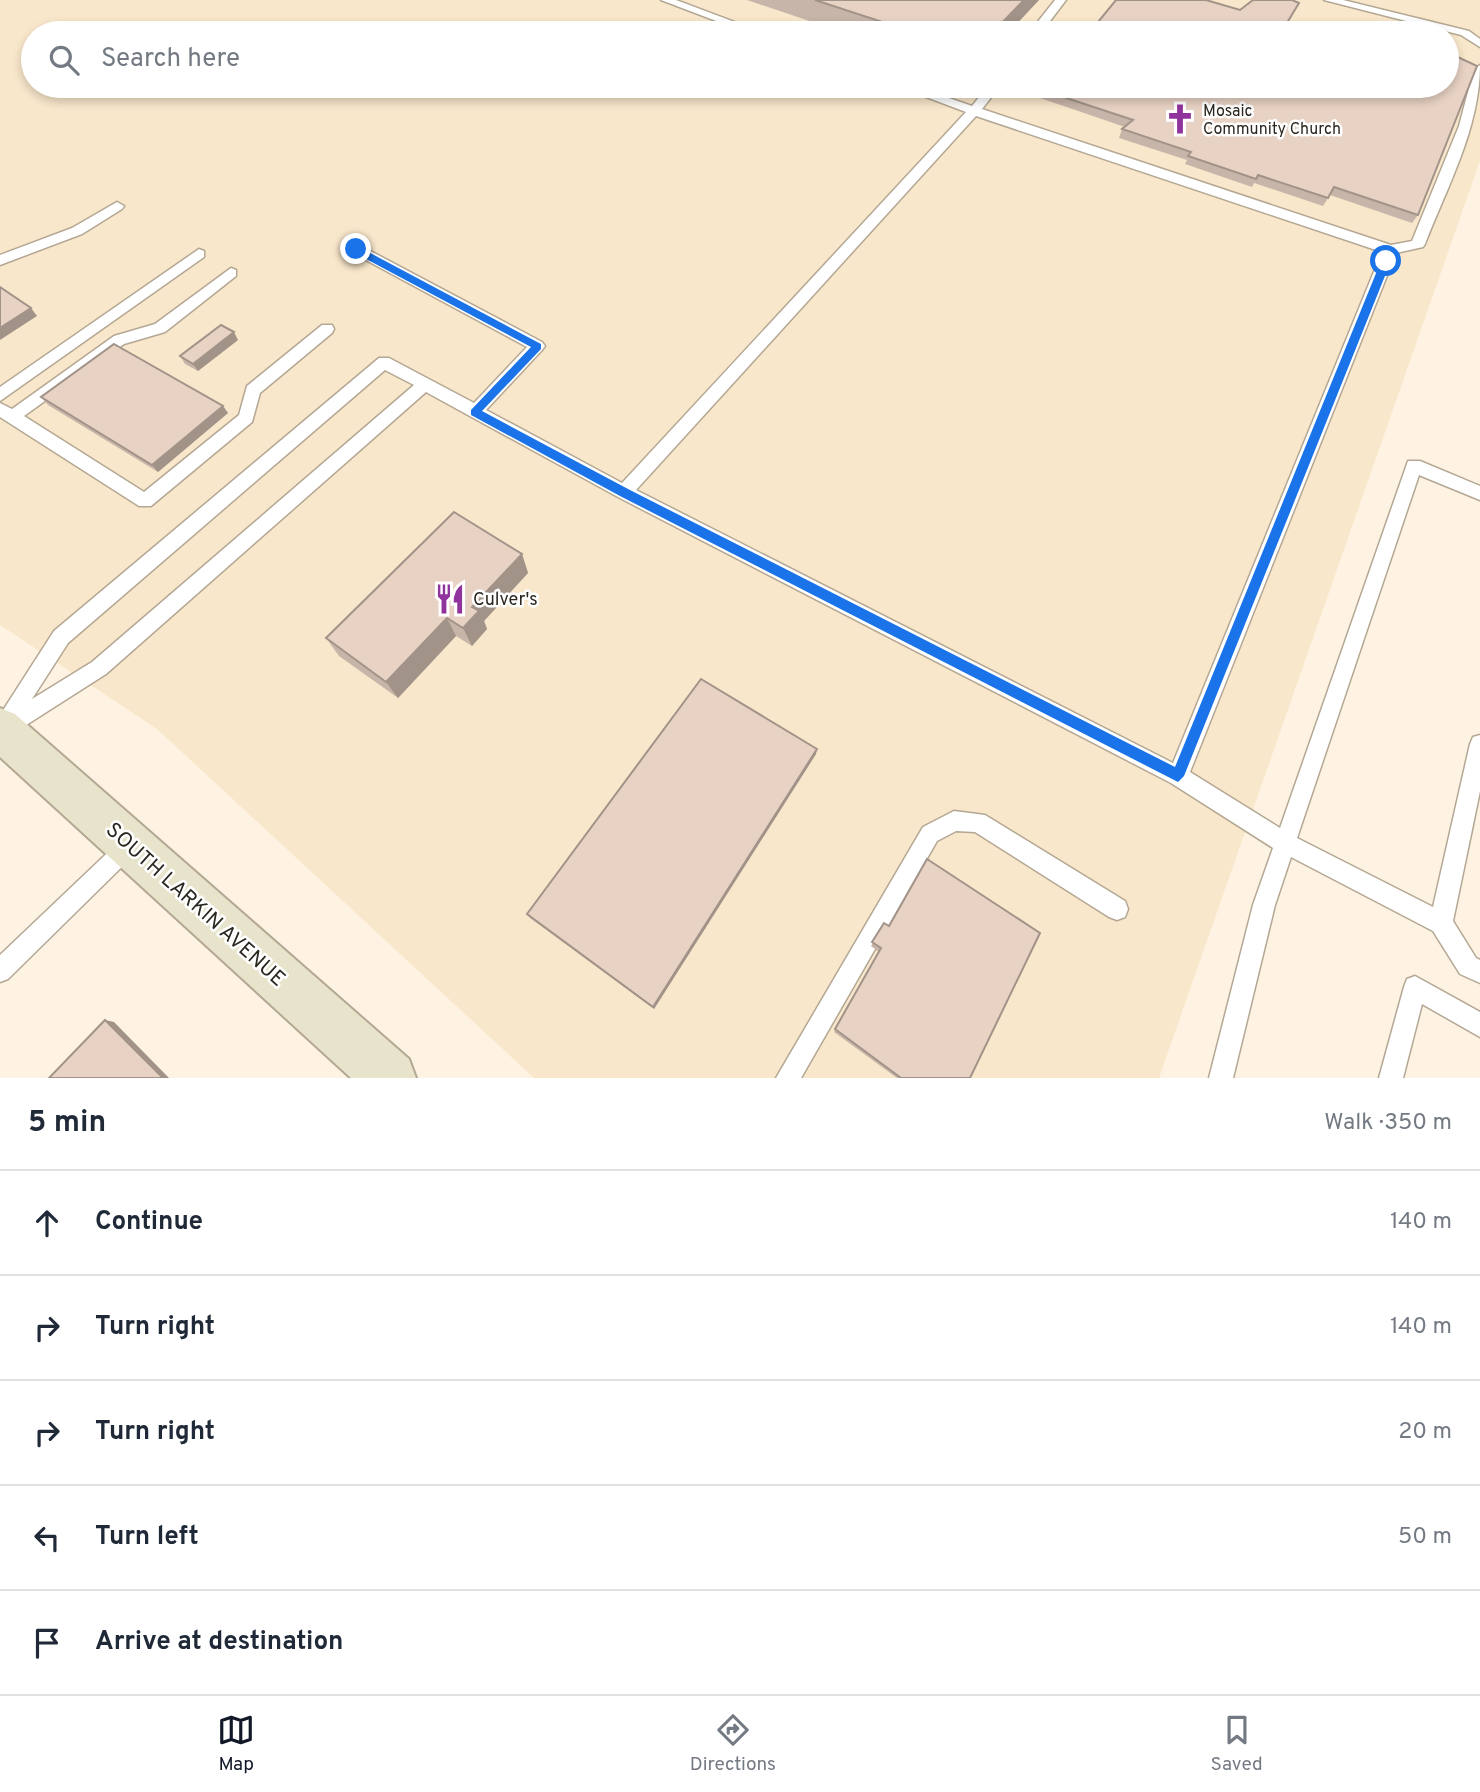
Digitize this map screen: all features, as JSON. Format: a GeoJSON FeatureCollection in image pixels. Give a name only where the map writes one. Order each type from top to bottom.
{"type":"FeatureCollection","features":[{"type":"Feature","properties":{"kind":"main road","name":"SOUTH LARKIN AVENUE"},"geometry":{"type":"LineString","coordinates":[[0,727],[390,1078]]}},
{"type":"Feature","properties":{"kind":"lane"},"geometry":{"type":"LineString","coordinates":[[666,0],[725,21]]}},
{"type":"Feature","properties":{"kind":"lane"},"geometry":{"type":"LineString","coordinates":[[1044,21],[1061,0]]}},
{"type":"Feature","properties":{"kind":"lane"},"geometry":{"type":"LineString","coordinates":[[1329,0],[1416,21]]}},
{"type":"Feature","properties":{"kind":"lane"},"geometry":{"type":"LineString","coordinates":[[1459,32],[1480,44]]}},
{"type":"Feature","properties":{"kind":"lane"},"geometry":{"type":"LineString","coordinates":[[937,98],[1390,250],[1419,244],[1465,126],[1480,69]]}},
{"type":"Feature","properties":{"kind":"lane"},"geometry":{"type":"LineString","coordinates":[[624,492],[984,98]]}},
{"type":"Feature","properties":{"kind":"lane"},"geometry":{"type":"LineString","coordinates":[[0,260],[77,231],[117,206]]}},
{"type":"Feature","properties":{"kind":"lane"},"geometry":{"type":"LineString","coordinates":[[356,249],[537,346],[475,412]]}},
{"type":"Feature","properties":{"kind":"lane"},"geometry":{"type":"LineString","coordinates":[[1178,776],[1390,250]]}},
{"type":"Feature","properties":{"kind":"lane"},"geometry":{"type":"LineString","coordinates":[[0,395],[199,254]]}},
{"type":"Feature","properties":{"kind":"lane"},"geometry":{"type":"LineString","coordinates":[[231,273],[160,328],[119,340],[6,413],[145,501],[246,418],[253,390],[327,329]]}},
{"type":"Feature","properties":{"kind":"lane"},"geometry":{"type":"LineString","coordinates":[[0,727],[61,637],[384,362],[624,492],[1178,776],[1285,843],[1441,923],[1468,966],[1480,972]]}},
{"type":"Feature","properties":{"kind":"lane"},"geometry":{"type":"LineString","coordinates":[[0,727],[99,668],[424,385]]}},
{"type":"Feature","properties":{"kind":"lane"},"geometry":{"type":"LineString","coordinates":[[1221,1078],[1264,905],[1414,466],[1480,493]]}},
{"type":"Feature","properties":{"kind":"lane"},"geometry":{"type":"LineString","coordinates":[[1441,923],[1480,744]]}},
{"type":"Feature","properties":{"kind":"lane"},"geometry":{"type":"LineString","coordinates":[[788,1078],[930,834],[954,821],[978,822],[1116,909]]}},
{"type":"Feature","properties":{"kind":"lane"},"geometry":{"type":"LineString","coordinates":[[0,971],[130,845]]}},
{"type":"Feature","properties":{"kind":"lane"},"geometry":{"type":"LineString","coordinates":[[1391,1078],[1415,987],[1480,1024]]}},
{"type":"Feature","properties":{"kind":"shaded area"},"geometry":{"type":"Polygon","coordinates":[[[0,0],[1480,0],[1480,161],[1159,1078],[534,1078],[157,729],[0,625],[0,0]]]}},
{"type":"Feature","properties":{"kind":"building"},"geometry":{"type":"Polygon","coordinates":[[[815,0],[1024,0],[1004,21],[879,21],[815,0]]]}},
{"type":"Feature","properties":{"kind":"building"},"geometry":{"type":"Polygon","coordinates":[[[1116,0],[1206,0],[1240,10],[1253,0],[1292,0],[1299,3],[1288,21],[1099,21],[1116,0]]]}},
{"type":"Feature","properties":{"kind":"building"},"geometry":{"type":"Polygon","coordinates":[[[1459,58],[1477,66],[1418,215],[1334,187],[1328,198],[1258,175],[1256,179],[1188,156],[1191,152],[1122,129],[1133,120],[1066,98],[1459,98],[1459,58]]]}},
{"type":"Feature","properties":{"kind":"building"},"geometry":{"type":"Polygon","coordinates":[[[0,287],[31,308],[0,328],[0,287]]]}},
{"type":"Feature","properties":{"kind":"building"},"geometry":{"type":"Polygon","coordinates":[[[221,325],[234,332],[193,364],[180,356],[221,325]]]}},
{"type":"Feature","properties":{"kind":"building"},"geometry":{"type":"Polygon","coordinates":[[[114,344],[223,406],[152,465],[41,397],[114,344]]]}},
{"type":"Feature","properties":{"kind":"building","name":"Culver's"},"geometry":{"type":"Polygon","coordinates":[[[454,512],[522,554],[472,607],[479,611],[463,628],[447,618],[386,682],[326,638],[454,512]]]}},
{"type":"Feature","properties":{"kind":"building"},"geometry":{"type":"Polygon","coordinates":[[[701,679],[817,749],[653,1007],[527,914],[701,679]]]}},
{"type":"Feature","properties":{"kind":"building"},"geometry":{"type":"Polygon","coordinates":[[[927,859],[1040,933],[970,1078],[901,1078],[835,1029],[881,948],[872,942],[884,923],[889,926],[927,859]]]}},
{"type":"Feature","properties":{"kind":"building"},"geometry":{"type":"Polygon","coordinates":[[[105,1020],[163,1078],[49,1078],[105,1020]]]}},
{"type":"Feature","properties":{"kind":"place","name":"Mosaic Community Church"},"geometry":{"type":"Point","coordinates":[1180,119]}},
{"type":"Feature","properties":{"kind":"place","name":"Culver's"},"geometry":{"type":"Point","coordinates":[450,599]}},
{"type":"Feature","properties":{"kind":"route"},"geometry":{"type":"LineString","coordinates":[[356,249],[537,346],[475,412],[624,492],[1178,776],[1386,261]]}}]}
